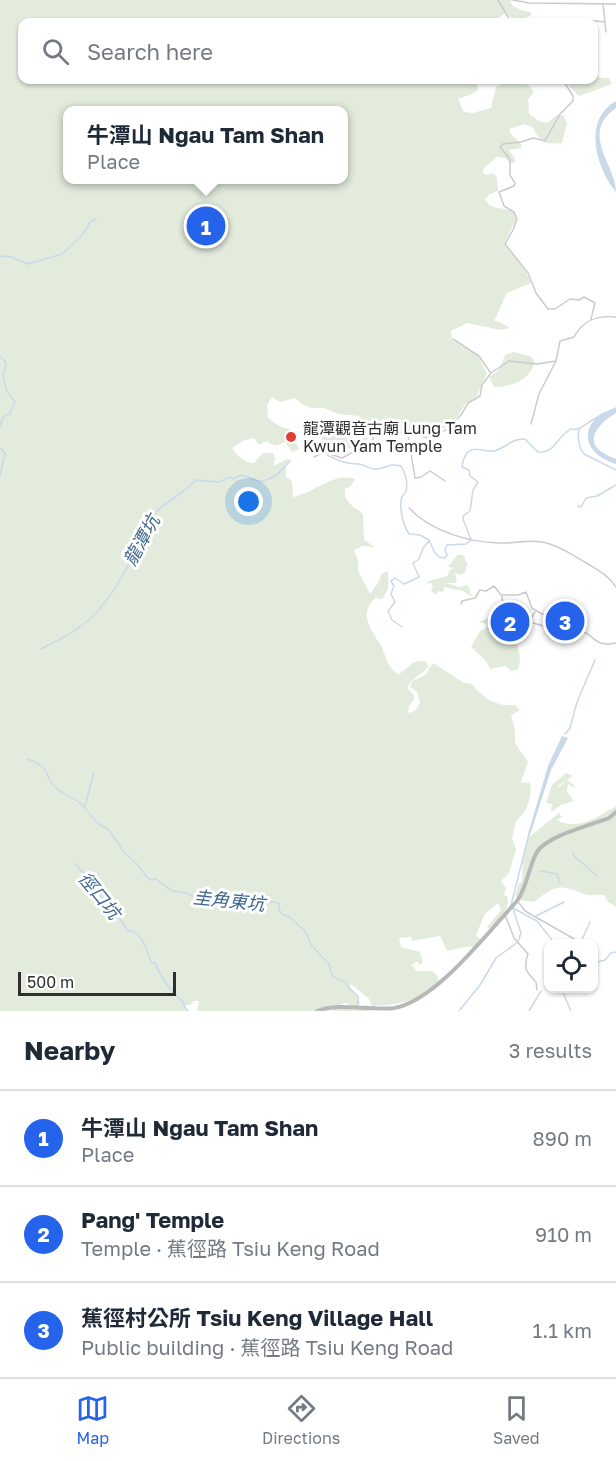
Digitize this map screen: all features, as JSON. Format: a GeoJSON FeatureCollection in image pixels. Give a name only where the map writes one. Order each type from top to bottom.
{"type":"FeatureCollection","features":[{"type":"Feature","properties":{"kind":"main road"},"geometry":{"type":"LineString","coordinates":[[316,1011],[330,1008],[389,1008],[415,1001],[439,985],[516,902],[526,887],[535,856],[542,846],[551,840],[610,817],[616,812]]}},
{"type":"Feature","properties":{"kind":"street"},"geometry":{"type":"LineString","coordinates":[[498,0],[509,18]]}},
{"type":"Feature","properties":{"kind":"street"},"geometry":{"type":"LineString","coordinates":[[513,0],[529,3],[616,4]]}},
{"type":"Feature","properties":{"kind":"street"},"geometry":{"type":"LineString","coordinates":[[603,4],[606,32]]}},
{"type":"Feature","properties":{"kind":"street"},"geometry":{"type":"LineString","coordinates":[[603,16],[599,21],[604,22]]}},
{"type":"Feature","properties":{"kind":"street"},"geometry":{"type":"LineString","coordinates":[[565,84],[573,96],[573,101],[560,114],[545,141],[533,138],[500,146],[510,159],[510,176],[514,183],[513,186],[499,192],[504,206],[514,212],[517,219],[505,244],[528,273],[545,307],[551,310],[570,299],[588,298],[596,303],[591,319]]}},
{"type":"Feature","properties":{"kind":"street"},"geometry":{"type":"LineString","coordinates":[[531,424],[539,394],[556,361],[560,341],[573,338],[579,329],[591,319],[616,316]]}},
{"type":"Feature","properties":{"kind":"street"},"geometry":{"type":"LineString","coordinates":[[453,339],[479,356],[490,373]]}},
{"type":"Feature","properties":{"kind":"street"},"geometry":{"type":"LineString","coordinates":[[314,457],[324,452],[342,458],[371,442],[377,432],[417,434],[429,439],[435,437],[461,415],[468,403],[480,396],[482,385],[490,373],[509,361],[537,364],[556,361]]}},
{"type":"Feature","properties":{"kind":"street"},"geometry":{"type":"LineString","coordinates":[[407,434],[415,478],[430,471],[445,481]]}},
{"type":"Feature","properties":{"kind":"street"},"geometry":{"type":"LineString","coordinates":[[409,507],[430,526],[469,538],[502,543],[542,542],[570,554],[613,582],[616,587]]}},
{"type":"Feature","properties":{"kind":"street"},"geometry":{"type":"LineString","coordinates":[[461,604],[463,601],[475,598],[480,590],[486,591],[492,586],[502,596],[507,610],[524,618],[563,629],[577,629],[598,643],[616,643]]}},
{"type":"Feature","properties":{"kind":"street"},"geometry":{"type":"LineString","coordinates":[[502,596],[526,592],[529,604],[535,611],[544,615]]}},
{"type":"Feature","properties":{"kind":"street"},"geometry":{"type":"LineString","coordinates":[[524,618],[532,617],[535,611]]}},
{"type":"Feature","properties":{"kind":"street"},"geometry":{"type":"LineString","coordinates":[[516,902],[525,911],[574,939]]}},
{"type":"Feature","properties":{"kind":"street"},"geometry":{"type":"LineString","coordinates":[[505,914],[517,942],[528,954],[525,968],[528,975],[536,982],[537,990]]}},
{"type":"Feature","properties":{"kind":"green space"},"geometry":{"type":"Polygon","coordinates":[[[0,0],[513,0],[510,2],[513,6],[530,12],[532,15],[525,18],[515,18],[505,13],[498,18],[18,18],[18,84],[477,84],[478,90],[458,99],[464,112],[473,113],[491,108],[496,87],[504,84],[527,84],[534,92],[528,99],[529,114],[547,123],[557,115],[563,115],[567,123],[562,143],[544,142],[533,128],[525,124],[509,129],[521,144],[521,148],[509,150],[516,161],[511,164],[505,158],[497,157],[483,169],[483,173],[487,175],[493,173],[497,177],[498,191],[485,199],[491,206],[514,212],[516,220],[504,244],[525,270],[531,283],[507,293],[494,321],[510,328],[500,330],[467,323],[451,331],[452,340],[478,356],[487,373],[477,396],[465,404],[449,425],[427,437],[417,432],[372,430],[368,440],[359,446],[337,448],[343,441],[328,442],[325,448],[322,439],[308,432],[307,424],[327,426],[339,436],[344,436],[357,425],[363,426],[360,424],[360,416],[338,414],[324,408],[312,408],[303,405],[295,398],[280,402],[272,397],[267,405],[268,418],[281,427],[290,429],[288,440],[297,444],[299,449],[292,452],[285,442],[276,445],[267,441],[259,445],[254,438],[245,440],[232,448],[241,458],[250,463],[254,463],[263,453],[273,453],[275,459],[273,466],[287,459],[291,460],[286,466],[286,477],[292,481],[293,497],[339,478],[355,479],[350,487],[345,488],[345,493],[350,504],[363,514],[364,540],[375,547],[363,546],[354,550],[358,560],[358,571],[370,594],[379,582],[381,574],[388,571],[387,591],[382,599],[375,598],[370,604],[367,610],[368,622],[394,671],[398,675],[414,662],[425,661],[429,666],[412,681],[425,675],[433,663],[464,683],[472,684],[491,701],[502,705],[515,705],[520,710],[511,715],[515,743],[528,762],[521,782],[530,783],[530,799],[526,809],[516,821],[512,838],[516,849],[509,873],[501,881],[506,888],[504,895],[507,896],[507,906],[489,929],[487,927],[501,910],[498,903],[485,914],[476,935],[481,940],[473,948],[470,946],[447,951],[440,936],[412,941],[411,937],[399,938],[401,947],[420,952],[423,962],[419,965],[418,961],[411,965],[417,971],[432,971],[437,975],[439,983],[408,1001],[372,1006],[369,999],[349,985],[360,1002],[357,1007],[345,1003],[340,1005],[354,1010],[367,1005],[371,1011],[333,1011],[334,1006],[313,1011],[197,1011],[199,1001],[193,1001],[185,1008],[189,1011],[0,1011],[0,0]],[[412,681],[407,688],[414,695],[409,706],[408,712],[410,713],[416,710],[420,703],[417,692],[410,687],[412,681]]]}},
{"type":"Feature","properties":{"kind":"green space"},"geometry":{"type":"Polygon","coordinates":[[[598,77],[609,78],[612,84],[579,96],[569,84],[598,84],[598,77]]]}},
{"type":"Feature","properties":{"kind":"green space"},"geometry":{"type":"Polygon","coordinates":[[[513,352],[530,356],[535,362],[532,369],[519,382],[494,387],[489,377],[499,370],[505,355],[513,352]]]}},
{"type":"Feature","properties":{"kind":"green space"},"geometry":{"type":"Polygon","coordinates":[[[458,554],[464,556],[468,566],[466,571],[461,575],[455,573],[457,580],[455,583],[446,583],[459,587],[468,585],[472,597],[463,591],[444,587],[443,592],[438,591],[436,595],[431,591],[433,586],[431,583],[426,584],[431,580],[448,575],[449,571],[454,568],[448,567],[458,554]]]}},
{"type":"Feature","properties":{"kind":"green space"},"geometry":{"type":"Polygon","coordinates":[[[490,616],[503,626],[517,646],[520,661],[518,669],[511,671],[506,666],[490,669],[486,661],[471,647],[480,631],[487,628],[487,624],[479,622],[488,618],[490,620],[490,616]]]}},
{"type":"Feature","properties":{"kind":"green space"},"geometry":{"type":"Polygon","coordinates":[[[566,773],[573,776],[559,785],[558,788],[567,780],[574,785],[574,788],[568,784],[567,792],[574,801],[561,805],[551,812],[552,804],[546,803],[552,785],[566,773]]]}},
{"type":"Feature","properties":{"kind":"green space"},"geometry":{"type":"Polygon","coordinates":[[[616,806],[616,907],[608,902],[604,895],[586,895],[563,888],[553,889],[534,902],[519,900],[515,895],[519,883],[522,882],[523,859],[528,838],[559,813],[562,817],[557,820],[567,824],[578,824],[594,819],[616,806]]]}},
{"type":"Feature","properties":{"kind":"water"},"geometry":{"type":"Polygon","coordinates":[[[616,101],[616,108],[605,118],[600,128],[600,138],[616,192],[598,158],[596,132],[605,109],[616,101]]]}},
{"type":"Feature","properties":{"kind":"water"},"geometry":{"type":"Polygon","coordinates":[[[616,407],[616,413],[596,431],[594,443],[598,449],[616,459],[616,464],[594,451],[588,439],[588,431],[598,416],[616,407]]]}},
{"type":"Feature","properties":{"kind":"water"},"geometry":{"type":"Polygon","coordinates":[[[562,736],[568,738],[551,770],[530,835],[528,834],[548,766],[562,736]]]}},
{"type":"Feature","properties":{"kind":"waterway"},"geometry":{"type":"LineString","coordinates":[[0,256],[11,257],[28,264],[62,254],[82,235],[91,221],[96,219]]}},
{"type":"Feature","properties":{"kind":"waterway"},"geometry":{"type":"LineString","coordinates":[[0,356],[6,363],[3,373],[6,390],[15,402],[10,413],[3,417],[0,426]]}},
{"type":"Feature","properties":{"kind":"waterway"},"geometry":{"type":"LineString","coordinates":[[429,540],[435,553],[445,558],[447,545],[466,544],[471,540],[463,516],[470,511],[473,490],[478,482],[470,476],[469,470],[462,467],[464,458],[471,450],[494,451],[516,440],[525,439],[538,452],[544,452],[552,448],[570,430],[579,428],[602,415]]}},
{"type":"Feature","properties":{"kind":"waterway"},"geometry":{"type":"LineString","coordinates":[[579,430],[579,442],[584,454],[616,470]]}},
{"type":"Feature","properties":{"kind":"waterway"},"geometry":{"type":"LineString","coordinates":[[0,448],[5,453],[0,476]]}},
{"type":"Feature","properties":{"kind":"waterway"},"geometry":{"type":"LineString","coordinates":[[327,455],[343,462],[373,469],[392,465],[401,466],[407,485],[401,504],[405,526],[409,534],[420,535],[429,540]]}},
{"type":"Feature","properties":{"kind":"waterway","name":"龍潭坑"},"geometry":{"type":"LineString","coordinates":[[41,649],[74,631],[98,611],[124,573],[147,533],[153,516],[195,480],[219,482],[230,477],[233,479],[241,476],[261,481],[278,474],[290,461]]}},
{"type":"Feature","properties":{"kind":"waterway"},"geometry":{"type":"LineString","coordinates":[[578,506],[581,507],[586,498],[597,496],[616,485]]}},
{"type":"Feature","properties":{"kind":"waterway"},"geometry":{"type":"LineString","coordinates":[[402,627],[392,620],[388,611],[395,602],[391,594],[394,586],[391,581],[395,578],[404,584],[419,577],[413,563],[419,559],[423,548],[429,541]]}},
{"type":"Feature","properties":{"kind":"waterway"},"geometry":{"type":"LineString","coordinates":[[565,734],[570,728],[577,702],[595,660]]}},
{"type":"Feature","properties":{"kind":"waterway","name":"圭角東坑"},"geometry":{"type":"LineString","coordinates":[[28,759],[42,766],[56,788],[80,803],[96,821],[107,828],[124,852],[151,880],[156,879],[172,891],[186,893],[203,900],[215,895],[226,897],[237,903],[275,902],[279,904],[279,910],[283,915],[288,916],[305,931],[312,946],[329,964],[332,975],[345,981],[358,996],[358,1005]]}},
{"type":"Feature","properties":{"kind":"waterway"},"geometry":{"type":"LineString","coordinates":[[85,806],[94,772]]}},
{"type":"Feature","properties":{"kind":"waterway"},"geometry":{"type":"LineString","coordinates":[[511,905],[529,834]]}},
{"type":"Feature","properties":{"kind":"waterway"},"geometry":{"type":"LineString","coordinates":[[573,853],[597,876]]}},
{"type":"Feature","properties":{"kind":"waterway","name":"徑口坑"},"geometry":{"type":"LineString","coordinates":[[75,864],[93,883],[114,916],[118,916],[127,930],[137,934],[151,962],[156,964],[164,980],[188,1011]]}},
{"type":"Feature","properties":{"kind":"waterway"},"geometry":{"type":"LineString","coordinates":[[540,871],[557,874],[560,883]]}},
{"type":"Feature","properties":{"kind":"waterway"},"geometry":{"type":"LineString","coordinates":[[536,916],[564,902]]}},
{"type":"Feature","properties":{"kind":"waterway"},"geometry":{"type":"LineString","coordinates":[[513,908],[537,921],[551,939]]}},
{"type":"Feature","properties":{"kind":"waterway"},"geometry":{"type":"LineString","coordinates":[[459,1011],[480,985],[496,958],[518,942],[521,933],[513,909]]}},
{"type":"Feature","properties":{"kind":"waterway"},"geometry":{"type":"LineString","coordinates":[[582,939],[590,922]]}},
{"type":"Feature","properties":{"kind":"waterway"},"geometry":{"type":"LineString","coordinates":[[598,962],[616,952]]}},
{"type":"Feature","properties":{"kind":"waterway"},"geometry":{"type":"LineString","coordinates":[[529,1011],[541,991]]}},
{"type":"Feature","properties":{"kind":"waterway"},"geometry":{"type":"LineString","coordinates":[[563,993],[571,1011]]}},
{"type":"Feature","properties":{"kind":"place","name":"牛潭山 Ngau Tam Shan"},"geometry":{"type":"Point","coordinates":[206,226]}},
{"type":"Feature","properties":{"kind":"place","name":"龍潭觀音古廟 Lung Tam Kwun Yam Temple"},"geometry":{"type":"Point","coordinates":[291,437]}},
{"type":"Feature","properties":{"kind":"place","name":"蕉徑村公所 Tsiu Keng Village Hall"},"geometry":{"type":"Point","coordinates":[565,621]}},
{"type":"Feature","properties":{"kind":"place","name":"Pang' Temple"},"geometry":{"type":"Point","coordinates":[510,622]}}]}
